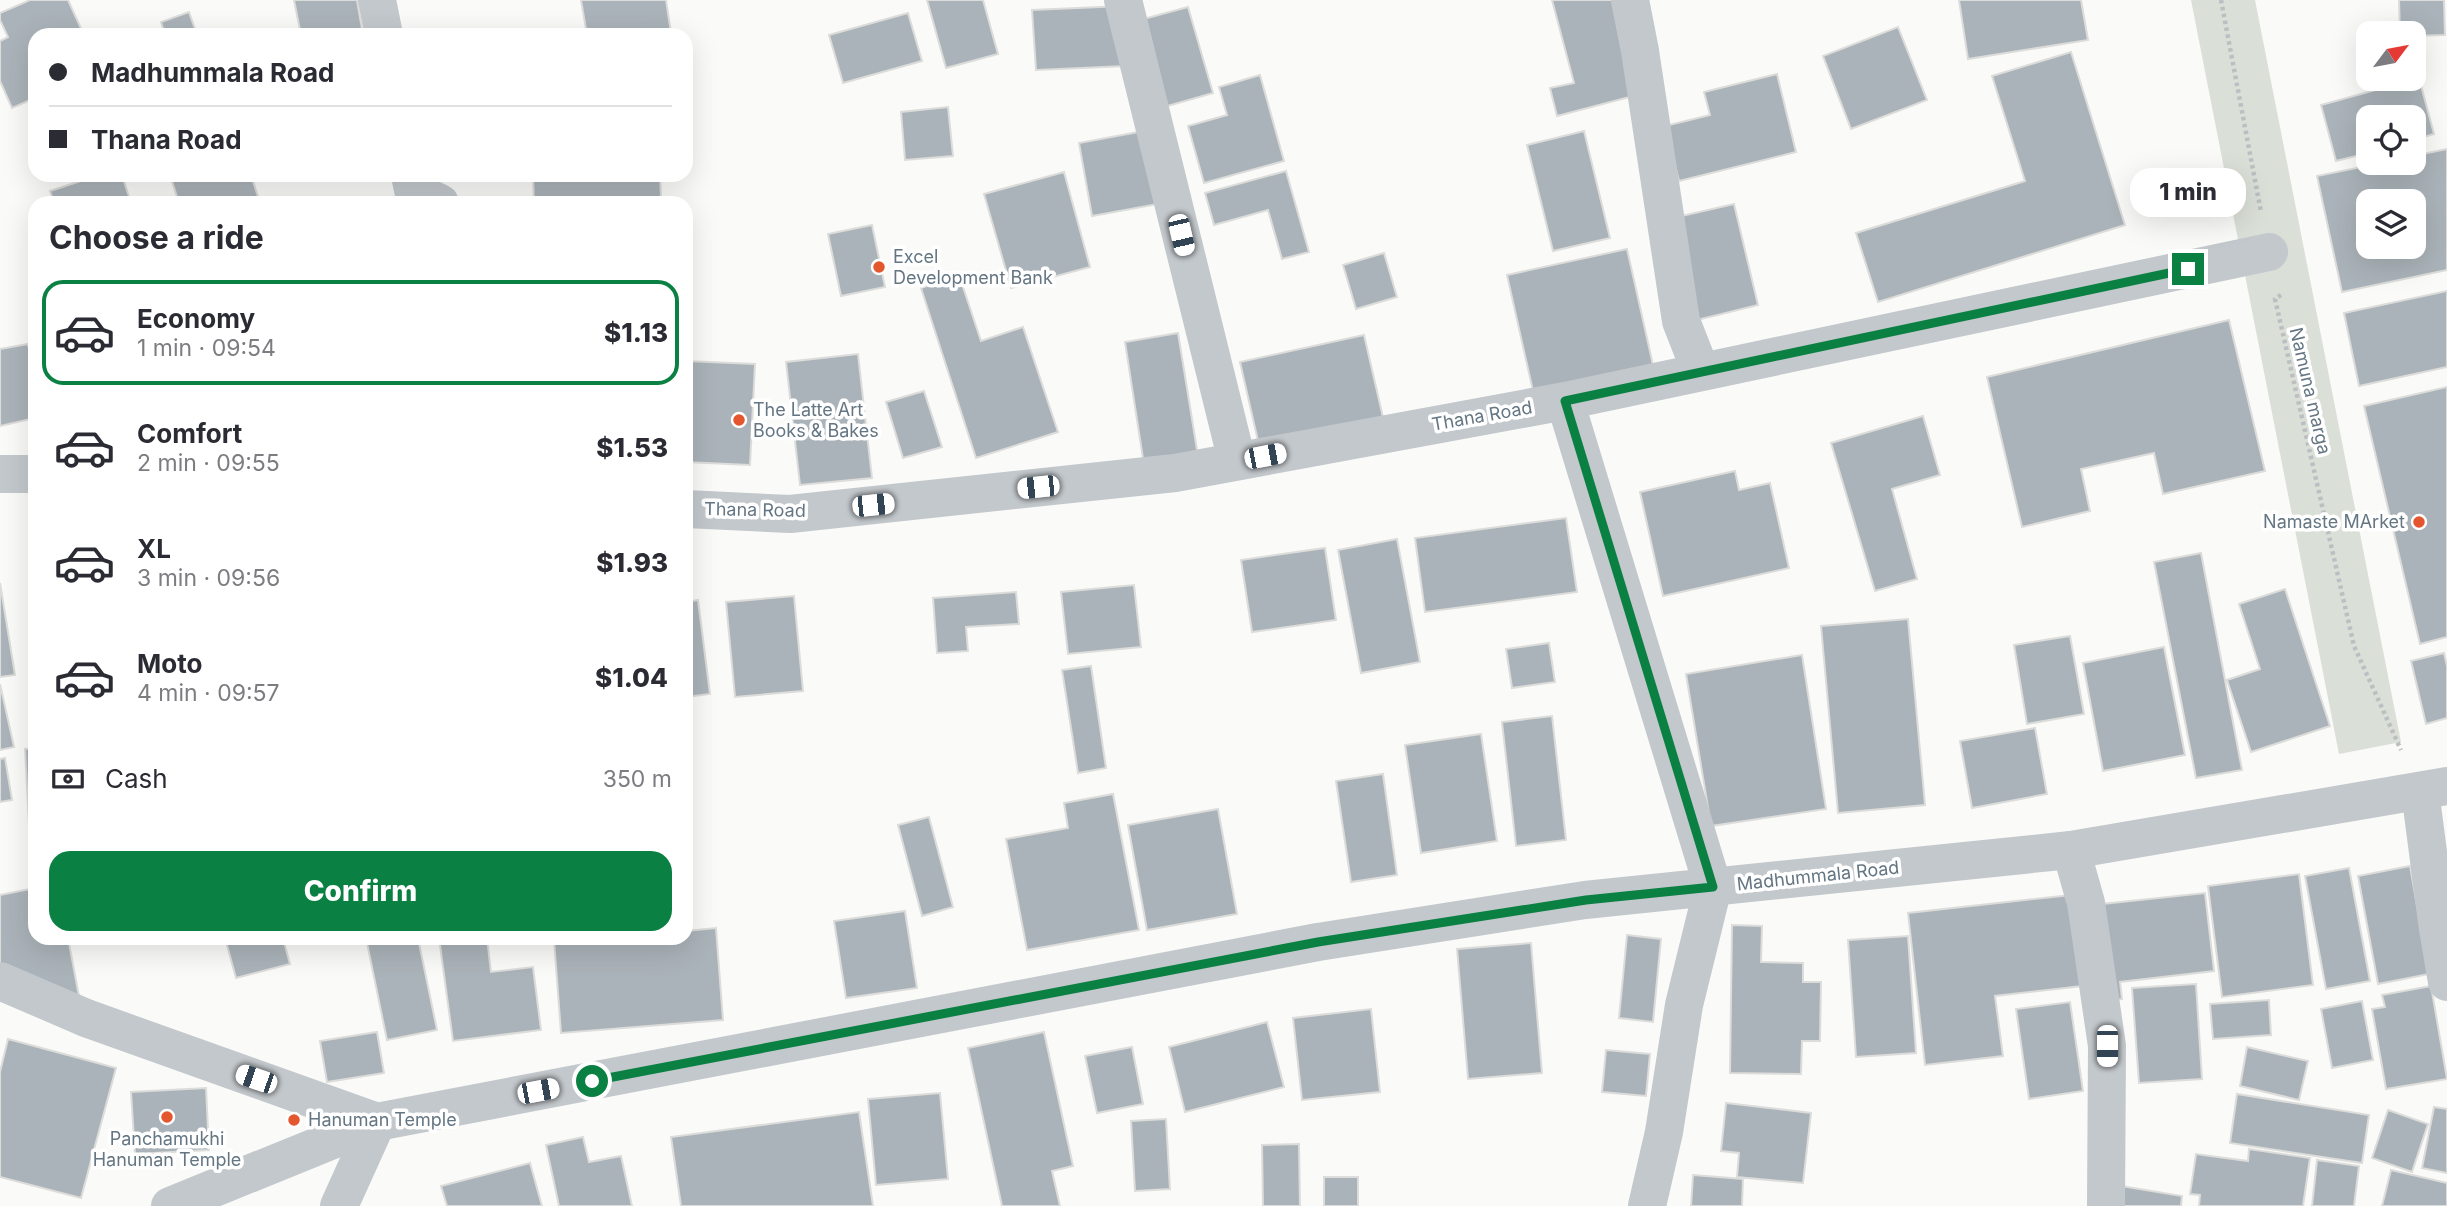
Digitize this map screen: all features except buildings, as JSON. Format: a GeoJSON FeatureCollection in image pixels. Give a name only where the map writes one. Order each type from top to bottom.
{"type":"FeatureCollection","features":[{"type":"Feature","properties":{"kind":"street"},"geometry":{"type":"LineString","coordinates":[[377,0],[383,28]]}},
{"type":"Feature","properties":{"kind":"street"},"geometry":{"type":"LineString","coordinates":[[1123,0],[1237,461]]}},
{"type":"Feature","properties":{"kind":"street"},"geometry":{"type":"LineString","coordinates":[[1630,0],[1681,321],[1701,372]]}},
{"type":"Feature","properties":{"kind":"street"},"geometry":{"type":"LineString","coordinates":[[411,182],[413,190],[425,196]]}},
{"type":"Feature","properties":{"kind":"street","name":"Thana Road"},"geometry":{"type":"LineString","coordinates":[[693,509],[790,513],[1175,472],[1565,401],[2269,252]]}},
{"type":"Feature","properties":{"kind":"street"},"geometry":{"type":"LineString","coordinates":[[1565,401],[1713,887],[1684,1005],[1664,1132],[1647,1206]]}},
{"type":"Feature","properties":{"kind":"street"},"geometry":{"type":"LineString","coordinates":[[0,474],[28,474]]}},
{"type":"Feature","properties":{"kind":"street"},"geometry":{"type":"LineString","coordinates":[[2433,788],[2438,929],[2447,982]]}},
{"type":"Feature","properties":{"kind":"street","name":"Madhummala Road"},"geometry":{"type":"LineString","coordinates":[[170,1206],[377,1122],[1318,942],[1586,900],[2071,850],[2433,788]]}},
{"type":"Feature","properties":{"kind":"street"},"geometry":{"type":"LineString","coordinates":[[2071,850],[2086,903],[2107,1046],[2106,1206]]}},
{"type":"Feature","properties":{"kind":"street"},"geometry":{"type":"LineString","coordinates":[[0,981],[86,1018],[377,1122],[339,1206]]}},
{"type":"Feature","properties":{"kind":"path","name":"Namuna marga"},"geometry":{"type":"LineString","coordinates":[[2221,0],[2269,252],[2281,257],[2287,268],[2290,283],[2275,299],[2354,646],[2433,788]]}},
{"type":"Feature","properties":{"kind":"shaded area"},"geometry":{"type":"Polygon","coordinates":[[[2191,0],[2255,0],[2401,742],[2339,754],[2191,0]]]}},
{"type":"Feature","properties":{"kind":"place","name":"Excel Development Bank"},"geometry":{"type":"Point","coordinates":[879,267]}},
{"type":"Feature","properties":{"kind":"place","name":"The Latte Art Books & Bakes"},"geometry":{"type":"Point","coordinates":[739,420]}},
{"type":"Feature","properties":{"kind":"place","name":"Namaste MArket"},"geometry":{"type":"Point","coordinates":[2419,522]}},
{"type":"Feature","properties":{"kind":"place","name":"Panchamukhi Hanuman Temple"},"geometry":{"type":"Point","coordinates":[167,1117]}},
{"type":"Feature","properties":{"kind":"place","name":"Hanuman Temple"},"geometry":{"type":"Point","coordinates":[294,1120]}},
{"type":"Feature","properties":{"kind":"route"},"geometry":{"type":"LineString","coordinates":[[592,1081],[1318,942],[1586,900],[1713,887],[1565,401],[2188,269]]}}]}
